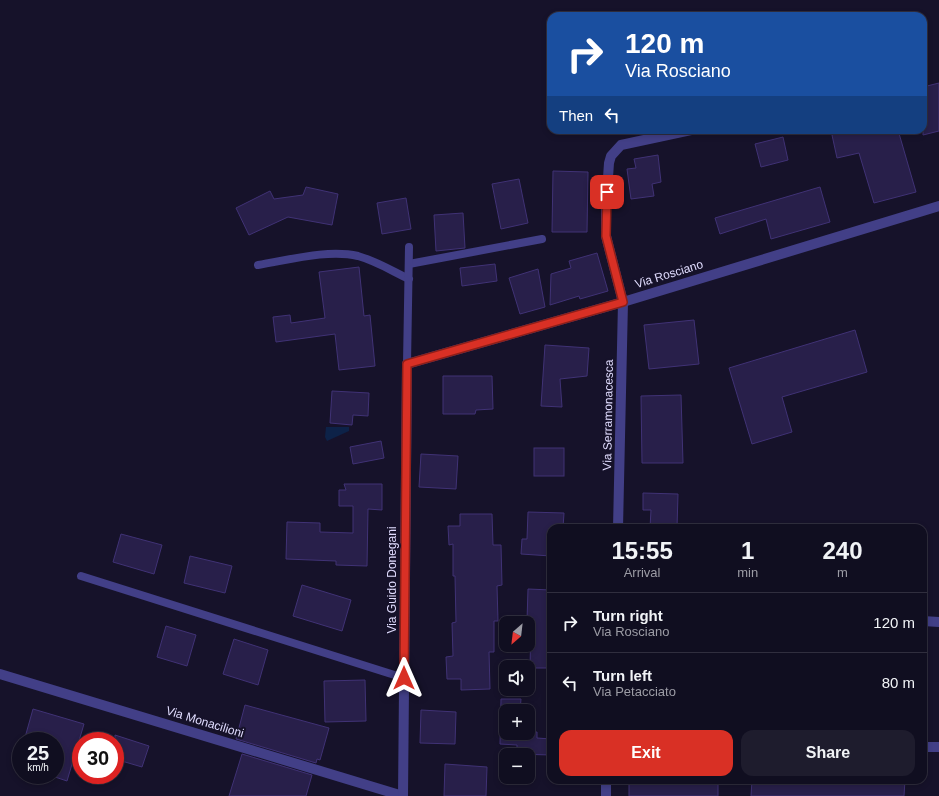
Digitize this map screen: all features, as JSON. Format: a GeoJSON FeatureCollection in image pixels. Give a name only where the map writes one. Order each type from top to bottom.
{"type":"FeatureCollection","features":[{"type":"Feature","properties":{"kind":"street","name":"Via Serramonacesca"},"geometry":{"type":"LineString","coordinates":[[618,524],[623,302],[606,236],[606,206],[611,156],[621,145],[671,134]]}},
{"type":"Feature","properties":{"kind":"street","name":"Via Rosciano"},"geometry":{"type":"LineString","coordinates":[[407,364],[623,302],[939,206]]}},
{"type":"Feature","properties":{"kind":"street","name":"Via Guido Donegani"},"geometry":{"type":"LineString","coordinates":[[403,796],[407,364]]}},
{"type":"Feature","properties":{"kind":"street"},"geometry":{"type":"LineString","coordinates":[[927,621],[939,622]]}},
{"type":"Feature","properties":{"kind":"street","name":"Via Monacilioni"},"geometry":{"type":"LineString","coordinates":[[0,674],[403,796]]}},
{"type":"Feature","properties":{"kind":"street"},"geometry":{"type":"LineString","coordinates":[[927,747],[939,747]]}},
{"type":"Feature","properties":{"kind":"street"},"geometry":{"type":"LineString","coordinates":[[606,784],[606,796]]}},
{"type":"Feature","properties":{"kind":"lane"},"geometry":{"type":"LineString","coordinates":[[409,264],[542,239]]}},
{"type":"Feature","properties":{"kind":"lane"},"geometry":{"type":"LineString","coordinates":[[407,364],[409,246]]}},
{"type":"Feature","properties":{"kind":"lane"},"geometry":{"type":"LineString","coordinates":[[258,265],[330,254],[345,254],[375,262],[409,279]]}},
{"type":"Feature","properties":{"kind":"lane"},"geometry":{"type":"LineString","coordinates":[[81,576],[404,678]]}},
{"type":"Feature","properties":{"kind":"water"},"geometry":{"type":"Polygon","coordinates":[[[326,427],[349,427],[349,431],[327,441],[325,437],[326,427]]]}},
{"type":"Feature","properties":{"kind":"building"},"geometry":{"type":"Polygon","coordinates":[[[939,83],[939,131],[927,134],[927,86],[939,83]]]}},
{"type":"Feature","properties":{"kind":"building"},"geometry":{"type":"Polygon","coordinates":[[[899,134],[916,192],[874,203],[859,153],[837,158],[832,135],[899,134]]]}},
{"type":"Feature","properties":{"kind":"building"},"geometry":{"type":"Polygon","coordinates":[[[783,137],[788,160],[761,167],[755,144],[783,137]]]}},
{"type":"Feature","properties":{"kind":"building"},"geometry":{"type":"Polygon","coordinates":[[[658,155],[661,182],[652,184],[654,196],[631,199],[627,169],[636,168],[634,159],[658,155]]]}},
{"type":"Feature","properties":{"kind":"building"},"geometry":{"type":"Polygon","coordinates":[[[553,171],[588,172],[587,232],[552,232],[553,171]]]}},
{"type":"Feature","properties":{"kind":"building"},"geometry":{"type":"Polygon","coordinates":[[[519,179],[528,223],[501,229],[492,184],[519,179]]]}},
{"type":"Feature","properties":{"kind":"building"},"geometry":{"type":"Polygon","coordinates":[[[306,187],[338,194],[332,225],[288,217],[249,235],[236,208],[270,191],[274,199],[303,195],[306,187]]]}},
{"type":"Feature","properties":{"kind":"building"},"geometry":{"type":"Polygon","coordinates":[[[820,187],[830,222],[771,239],[766,219],[720,234],[715,218],[820,187]]]}},
{"type":"Feature","properties":{"kind":"building"},"geometry":{"type":"Polygon","coordinates":[[[406,198],[411,229],[382,234],[377,203],[406,198]]]}},
{"type":"Feature","properties":{"kind":"building"},"geometry":{"type":"Polygon","coordinates":[[[463,213],[465,248],[436,251],[434,215],[463,213]]]}},
{"type":"Feature","properties":{"kind":"building"},"geometry":{"type":"Polygon","coordinates":[[[597,253],[608,291],[580,299],[579,296],[550,305],[551,274],[571,268],[569,261],[597,253]]]}},
{"type":"Feature","properties":{"kind":"building"},"geometry":{"type":"Polygon","coordinates":[[[495,264],[497,281],[462,286],[460,268],[495,264]]]}},
{"type":"Feature","properties":{"kind":"building"},"geometry":{"type":"Polygon","coordinates":[[[359,267],[364,316],[370,315],[375,366],[339,370],[335,334],[276,342],[273,317],[290,315],[291,323],[325,318],[319,272],[359,267]]]}},
{"type":"Feature","properties":{"kind":"building"},"geometry":{"type":"Polygon","coordinates":[[[538,269],[545,307],[520,314],[509,278],[538,269]]]}},
{"type":"Feature","properties":{"kind":"building"},"geometry":{"type":"Polygon","coordinates":[[[694,320],[699,364],[649,369],[644,325],[694,320]]]}},
{"type":"Feature","properties":{"kind":"building"},"geometry":{"type":"Polygon","coordinates":[[[855,330],[867,372],[782,397],[792,432],[752,444],[729,368],[855,330]]]}},
{"type":"Feature","properties":{"kind":"building"},"geometry":{"type":"Polygon","coordinates":[[[545,345],[589,348],[587,376],[560,379],[562,407],[541,406],[545,345]]]}},
{"type":"Feature","properties":{"kind":"building"},"geometry":{"type":"Polygon","coordinates":[[[443,376],[492,376],[493,409],[476,410],[475,414],[443,414],[443,376]]]}},
{"type":"Feature","properties":{"kind":"building"},"geometry":{"type":"Polygon","coordinates":[[[332,391],[369,393],[368,416],[353,415],[352,425],[330,423],[332,391]]]}},
{"type":"Feature","properties":{"kind":"building"},"geometry":{"type":"Polygon","coordinates":[[[681,395],[683,463],[642,463],[641,396],[681,395]]]}},
{"type":"Feature","properties":{"kind":"building"},"geometry":{"type":"Polygon","coordinates":[[[381,441],[384,458],[353,464],[350,447],[381,441]]]}},
{"type":"Feature","properties":{"kind":"building"},"geometry":{"type":"Polygon","coordinates":[[[534,448],[564,448],[564,476],[534,476],[534,448]]]}},
{"type":"Feature","properties":{"kind":"building"},"geometry":{"type":"Polygon","coordinates":[[[421,454],[458,456],[456,489],[419,487],[421,454]]]}},
{"type":"Feature","properties":{"kind":"building"},"geometry":{"type":"Polygon","coordinates":[[[344,484],[382,484],[382,510],[368,509],[367,566],[336,565],[336,561],[286,559],[287,522],[320,523],[320,532],[353,533],[353,506],[339,506],[339,490],[346,490],[344,484]]]}},
{"type":"Feature","properties":{"kind":"building"},"geometry":{"type":"Polygon","coordinates":[[[643,493],[678,494],[677,524],[650,524],[651,510],[643,510],[643,493]]]}},
{"type":"Feature","properties":{"kind":"building"},"geometry":{"type":"Polygon","coordinates":[[[528,512],[564,513],[563,524],[547,524],[547,556],[521,554],[522,539],[527,539],[528,512]]]}},
{"type":"Feature","properties":{"kind":"building"},"geometry":{"type":"Polygon","coordinates":[[[460,514],[492,514],[493,545],[501,545],[502,585],[497,586],[498,621],[494,621],[494,652],[489,652],[490,689],[461,690],[461,679],[447,679],[446,657],[453,656],[452,623],[456,622],[455,576],[453,576],[453,544],[449,545],[448,526],[460,526],[460,514]]]}},
{"type":"Feature","properties":{"kind":"building"},"geometry":{"type":"Polygon","coordinates":[[[121,534],[162,545],[154,574],[113,562],[121,534]]]}},
{"type":"Feature","properties":{"kind":"building"},"geometry":{"type":"Polygon","coordinates":[[[190,556],[232,566],[225,593],[184,583],[190,556]]]}},
{"type":"Feature","properties":{"kind":"building"},"geometry":{"type":"Polygon","coordinates":[[[302,585],[351,600],[342,631],[293,616],[302,585]]]}},
{"type":"Feature","properties":{"kind":"building"},"geometry":{"type":"Polygon","coordinates":[[[528,589],[547,590],[547,668],[535,668],[535,660],[530,660],[530,652],[535,652],[535,616],[527,616],[528,589]]]}},
{"type":"Feature","properties":{"kind":"building"},"geometry":{"type":"Polygon","coordinates":[[[166,626],[196,635],[187,666],[157,657],[166,626]]]}},
{"type":"Feature","properties":{"kind":"building"},"geometry":{"type":"Polygon","coordinates":[[[234,639],[268,650],[258,685],[223,674],[234,639]]]}},
{"type":"Feature","properties":{"kind":"building"},"geometry":{"type":"Polygon","coordinates":[[[365,680],[366,721],[325,722],[324,681],[365,680]]]}},
{"type":"Feature","properties":{"kind":"building"},"geometry":{"type":"Polygon","coordinates":[[[501,699],[521,699],[521,704],[501,704],[501,699]]]}},
{"type":"Feature","properties":{"kind":"building"},"geometry":{"type":"Polygon","coordinates":[[[245,705],[329,728],[320,760],[317,759],[316,763],[236,739],[245,705]]]}},
{"type":"Feature","properties":{"kind":"building"},"geometry":{"type":"Polygon","coordinates":[[[33,709],[84,724],[82,732],[72,732],[72,764],[67,781],[64,780],[64,732],[27,732],[33,709]]]}},
{"type":"Feature","properties":{"kind":"building"},"geometry":{"type":"Polygon","coordinates":[[[421,710],[456,712],[455,744],[420,743],[421,710]]]}},
{"type":"Feature","properties":{"kind":"building"},"geometry":{"type":"Polygon","coordinates":[[[535,732],[537,732],[537,738],[547,739],[547,755],[535,755],[535,748],[517,748],[517,745],[500,744],[500,740],[535,740],[535,732]]]}},
{"type":"Feature","properties":{"kind":"building"},"geometry":{"type":"Polygon","coordinates":[[[124,738],[149,746],[142,767],[124,762],[124,738]]]}},
{"type":"Feature","properties":{"kind":"building"},"geometry":{"type":"Polygon","coordinates":[[[242,754],[312,775],[306,796],[229,796],[242,754]]]}},
{"type":"Feature","properties":{"kind":"building"},"geometry":{"type":"Polygon","coordinates":[[[445,764],[487,767],[486,796],[444,796],[445,764]]]}},
{"type":"Feature","properties":{"kind":"building"},"geometry":{"type":"Polygon","coordinates":[[[629,784],[718,784],[718,796],[629,796],[629,784]]]}},
{"type":"Feature","properties":{"kind":"building"},"geometry":{"type":"Polygon","coordinates":[[[752,784],[905,784],[904,796],[751,796],[752,784]]]}},
{"type":"Feature","properties":{"kind":"route"},"geometry":{"type":"LineString","coordinates":[[404,678],[407,364],[623,302],[606,236],[607,192]]}}]}
